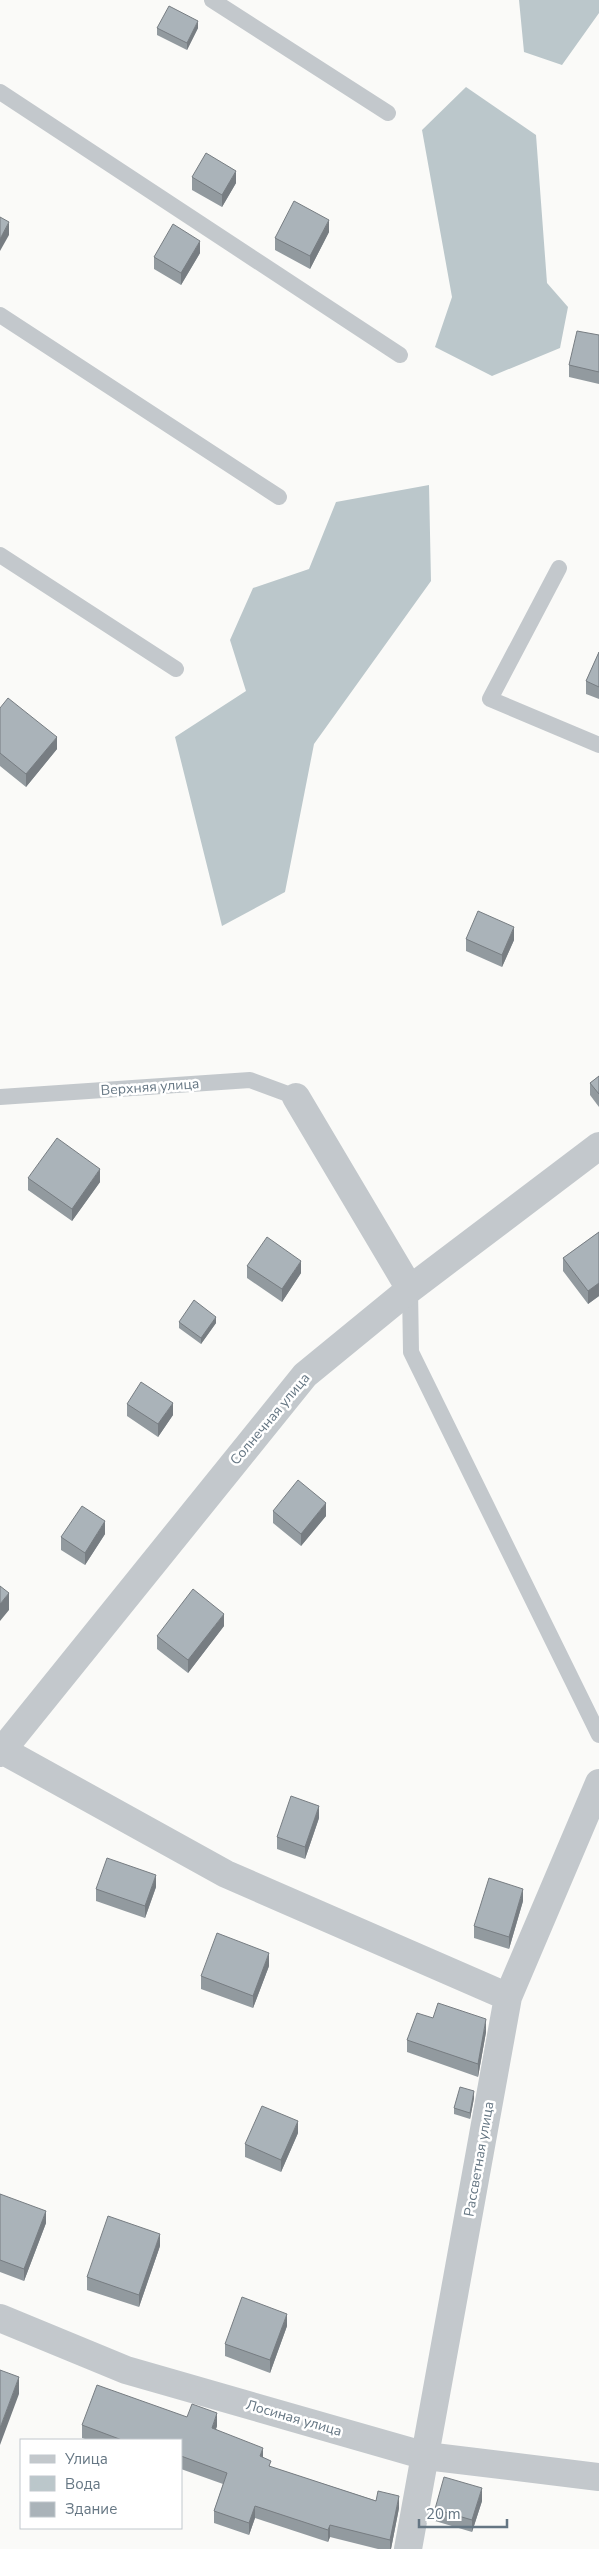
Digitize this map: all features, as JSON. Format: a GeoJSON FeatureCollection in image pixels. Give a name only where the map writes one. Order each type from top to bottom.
{"type":"FeatureCollection","features":[{"type":"Feature","properties":{"kind":"street"},"geometry":{"type":"LineString","coordinates":[[296,1097],[410,1289]]}},
{"type":"Feature","properties":{"kind":"street","name":"Солнечная улица"},"geometry":{"type":"LineString","coordinates":[[1,1752],[305,1375],[410,1289],[599,1146]]}},
{"type":"Feature","properties":{"kind":"street"},"geometry":{"type":"LineString","coordinates":[[1,1752],[226,1874],[508,1997]]}},
{"type":"Feature","properties":{"kind":"street","name":"Рассветная улица"},"geometry":{"type":"LineString","coordinates":[[408,2549],[508,1997],[599,1783]]}},
{"type":"Feature","properties":{"kind":"street","name":"Лосиная улица"},"geometry":{"type":"LineString","coordinates":[[0,2318],[126,2370],[426,2456],[599,2477]]}},
{"type":"Feature","properties":{"kind":"lane"},"geometry":{"type":"LineString","coordinates":[[212,0],[388,113]]}},
{"type":"Feature","properties":{"kind":"lane"},"geometry":{"type":"LineString","coordinates":[[0,92],[400,355]]}},
{"type":"Feature","properties":{"kind":"lane"},"geometry":{"type":"LineString","coordinates":[[0,315],[279,497]]}},
{"type":"Feature","properties":{"kind":"lane"},"geometry":{"type":"LineString","coordinates":[[0,554],[176,669]]}},
{"type":"Feature","properties":{"kind":"lane"},"geometry":{"type":"LineString","coordinates":[[559,568],[490,698],[599,745]]}},
{"type":"Feature","properties":{"kind":"lane","name":"Верхняя улица"},"geometry":{"type":"LineString","coordinates":[[0,1097],[250,1080],[296,1097]]}},
{"type":"Feature","properties":{"kind":"lane"},"geometry":{"type":"LineString","coordinates":[[410,1289],[411,1352],[599,1735]]}},
{"type":"Feature","properties":{"kind":"water"},"geometry":{"type":"Polygon","coordinates":[[[519,0],[599,0],[599,13],[562,65],[524,52],[519,0]]]}},
{"type":"Feature","properties":{"kind":"water"},"geometry":{"type":"Polygon","coordinates":[[[466,87],[536,135],[547,283],[568,307],[560,348],[492,376],[435,347],[452,297],[422,130],[466,87]]]}},
{"type":"Feature","properties":{"kind":"water"},"geometry":{"type":"Polygon","coordinates":[[[429,485],[431,581],[314,744],[285,892],[222,926],[175,737],[246,691],[230,640],[253,588],[309,569],[336,502],[429,485]]]}},
{"type":"Feature","properties":{"kind":"building"},"geometry":{"type":"Polygon","coordinates":[[[169,6],[198,21],[187,43],[157,28],[169,6]]]}},
{"type":"Feature","properties":{"kind":"building"},"geometry":{"type":"Polygon","coordinates":[[[206,153],[236,171],[222,195],[192,177],[206,153]]]}},
{"type":"Feature","properties":{"kind":"building"},"geometry":{"type":"Polygon","coordinates":[[[294,201],[329,220],[310,256],[275,238],[294,201]]]}},
{"type":"Feature","properties":{"kind":"building"},"geometry":{"type":"Polygon","coordinates":[[[0,217],[9,222],[0,239],[0,217]]]}},
{"type":"Feature","properties":{"kind":"building"},"geometry":{"type":"Polygon","coordinates":[[[173,224],[200,241],[181,273],[154,257],[173,224]]]}},
{"type":"Feature","properties":{"kind":"building"},"geometry":{"type":"Polygon","coordinates":[[[577,331],[599,335],[599,372],[569,365],[577,331]]]}},
{"type":"Feature","properties":{"kind":"building"},"geometry":{"type":"Polygon","coordinates":[[[599,652],[599,687],[586,681],[599,652]]]}},
{"type":"Feature","properties":{"kind":"building"},"geometry":{"type":"Polygon","coordinates":[[[8,698],[57,737],[26,774],[0,753],[0,708],[8,698]]]}},
{"type":"Feature","properties":{"kind":"building"},"geometry":{"type":"Polygon","coordinates":[[[478,911],[514,927],[502,955],[466,939],[478,911]]]}},
{"type":"Feature","properties":{"kind":"building"},"geometry":{"type":"Polygon","coordinates":[[[599,1076],[599,1094],[590,1083],[599,1076]]]}},
{"type":"Feature","properties":{"kind":"building"},"geometry":{"type":"Polygon","coordinates":[[[57,1138],[100,1169],[72,1209],[28,1178],[57,1138]]]}},
{"type":"Feature","properties":{"kind":"building"},"geometry":{"type":"Polygon","coordinates":[[[599,1232],[599,1283],[588,1291],[563,1258],[599,1232]]]}},
{"type":"Feature","properties":{"kind":"building"},"geometry":{"type":"Polygon","coordinates":[[[267,1237],[301,1261],[282,1289],[247,1266],[267,1237]]]}},
{"type":"Feature","properties":{"kind":"building"},"geometry":{"type":"Polygon","coordinates":[[[194,1300],[216,1317],[201,1338],[179,1322],[194,1300]]]}},
{"type":"Feature","properties":{"kind":"building"},"geometry":{"type":"Polygon","coordinates":[[[141,1382],[173,1403],[158,1424],[127,1404],[141,1382]]]}},
{"type":"Feature","properties":{"kind":"building"},"geometry":{"type":"Polygon","coordinates":[[[298,1480],[326,1503],[301,1534],[273,1511],[298,1480]]]}},
{"type":"Feature","properties":{"kind":"building"},"geometry":{"type":"Polygon","coordinates":[[[82,1506],[105,1521],[85,1553],[61,1537],[82,1506]]]}},
{"type":"Feature","properties":{"kind":"building"},"geometry":{"type":"Polygon","coordinates":[[[0,1586],[9,1593],[0,1604],[0,1586]]]}},
{"type":"Feature","properties":{"kind":"building"},"geometry":{"type":"Polygon","coordinates":[[[193,1589],[224,1614],[188,1660],[157,1636],[193,1589]]]}},
{"type":"Feature","properties":{"kind":"building"},"geometry":{"type":"Polygon","coordinates":[[[291,1796],[319,1806],[305,1847],[277,1837],[291,1796]]]}},
{"type":"Feature","properties":{"kind":"building"},"geometry":{"type":"Polygon","coordinates":[[[107,1858],[156,1875],[145,1906],[96,1889],[107,1858]]]}},
{"type":"Feature","properties":{"kind":"building"},"geometry":{"type":"Polygon","coordinates":[[[489,1878],[523,1889],[509,1937],[474,1926],[489,1878]]]}},
{"type":"Feature","properties":{"kind":"building"},"geometry":{"type":"Polygon","coordinates":[[[217,1933],[269,1953],[253,1996],[201,1976],[217,1933]]]}},
{"type":"Feature","properties":{"kind":"building"},"geometry":{"type":"Polygon","coordinates":[[[438,2003],[486,2019],[478,2064],[407,2040],[417,2013],[433,2018],[438,2003]]]}},
{"type":"Feature","properties":{"kind":"building"},"geometry":{"type":"Polygon","coordinates":[[[460,2087],[474,2091],[470,2113],[454,2108],[460,2087]]]}},
{"type":"Feature","properties":{"kind":"building"},"geometry":{"type":"Polygon","coordinates":[[[262,2106],[298,2121],[281,2160],[245,2144],[262,2106]]]}},
{"type":"Feature","properties":{"kind":"building"},"geometry":{"type":"Polygon","coordinates":[[[0,2194],[46,2211],[24,2269],[0,2260],[0,2194]]]}},
{"type":"Feature","properties":{"kind":"building"},"geometry":{"type":"Polygon","coordinates":[[[108,2216],[160,2234],[139,2295],[87,2277],[108,2216]]]}},
{"type":"Feature","properties":{"kind":"building"},"geometry":{"type":"Polygon","coordinates":[[[242,2297],[287,2314],[270,2360],[225,2344],[242,2297]]]}},
{"type":"Feature","properties":{"kind":"building"},"geometry":{"type":"Polygon","coordinates":[[[0,2370],[19,2377],[0,2428],[0,2370]]]}},
{"type":"Feature","properties":{"kind":"building"},"geometry":{"type":"Polygon","coordinates":[[[97,2385],[187,2417],[192,2404],[217,2413],[212,2428],[263,2448],[260,2456],[271,2461],[269,2466],[376,2501],[378,2491],[399,2496],[390,2540],[330,2525],[328,2530],[255,2506],[249,2523],[214,2511],[227,2473],[182,2456],[182,2439],[119,2439],[82,2425],[97,2385]]]}},
{"type":"Feature","properties":{"kind":"building"},"geometry":{"type":"Polygon","coordinates":[[[444,2477],[482,2488],[472,2520],[435,2509],[444,2477]]]}}]}
